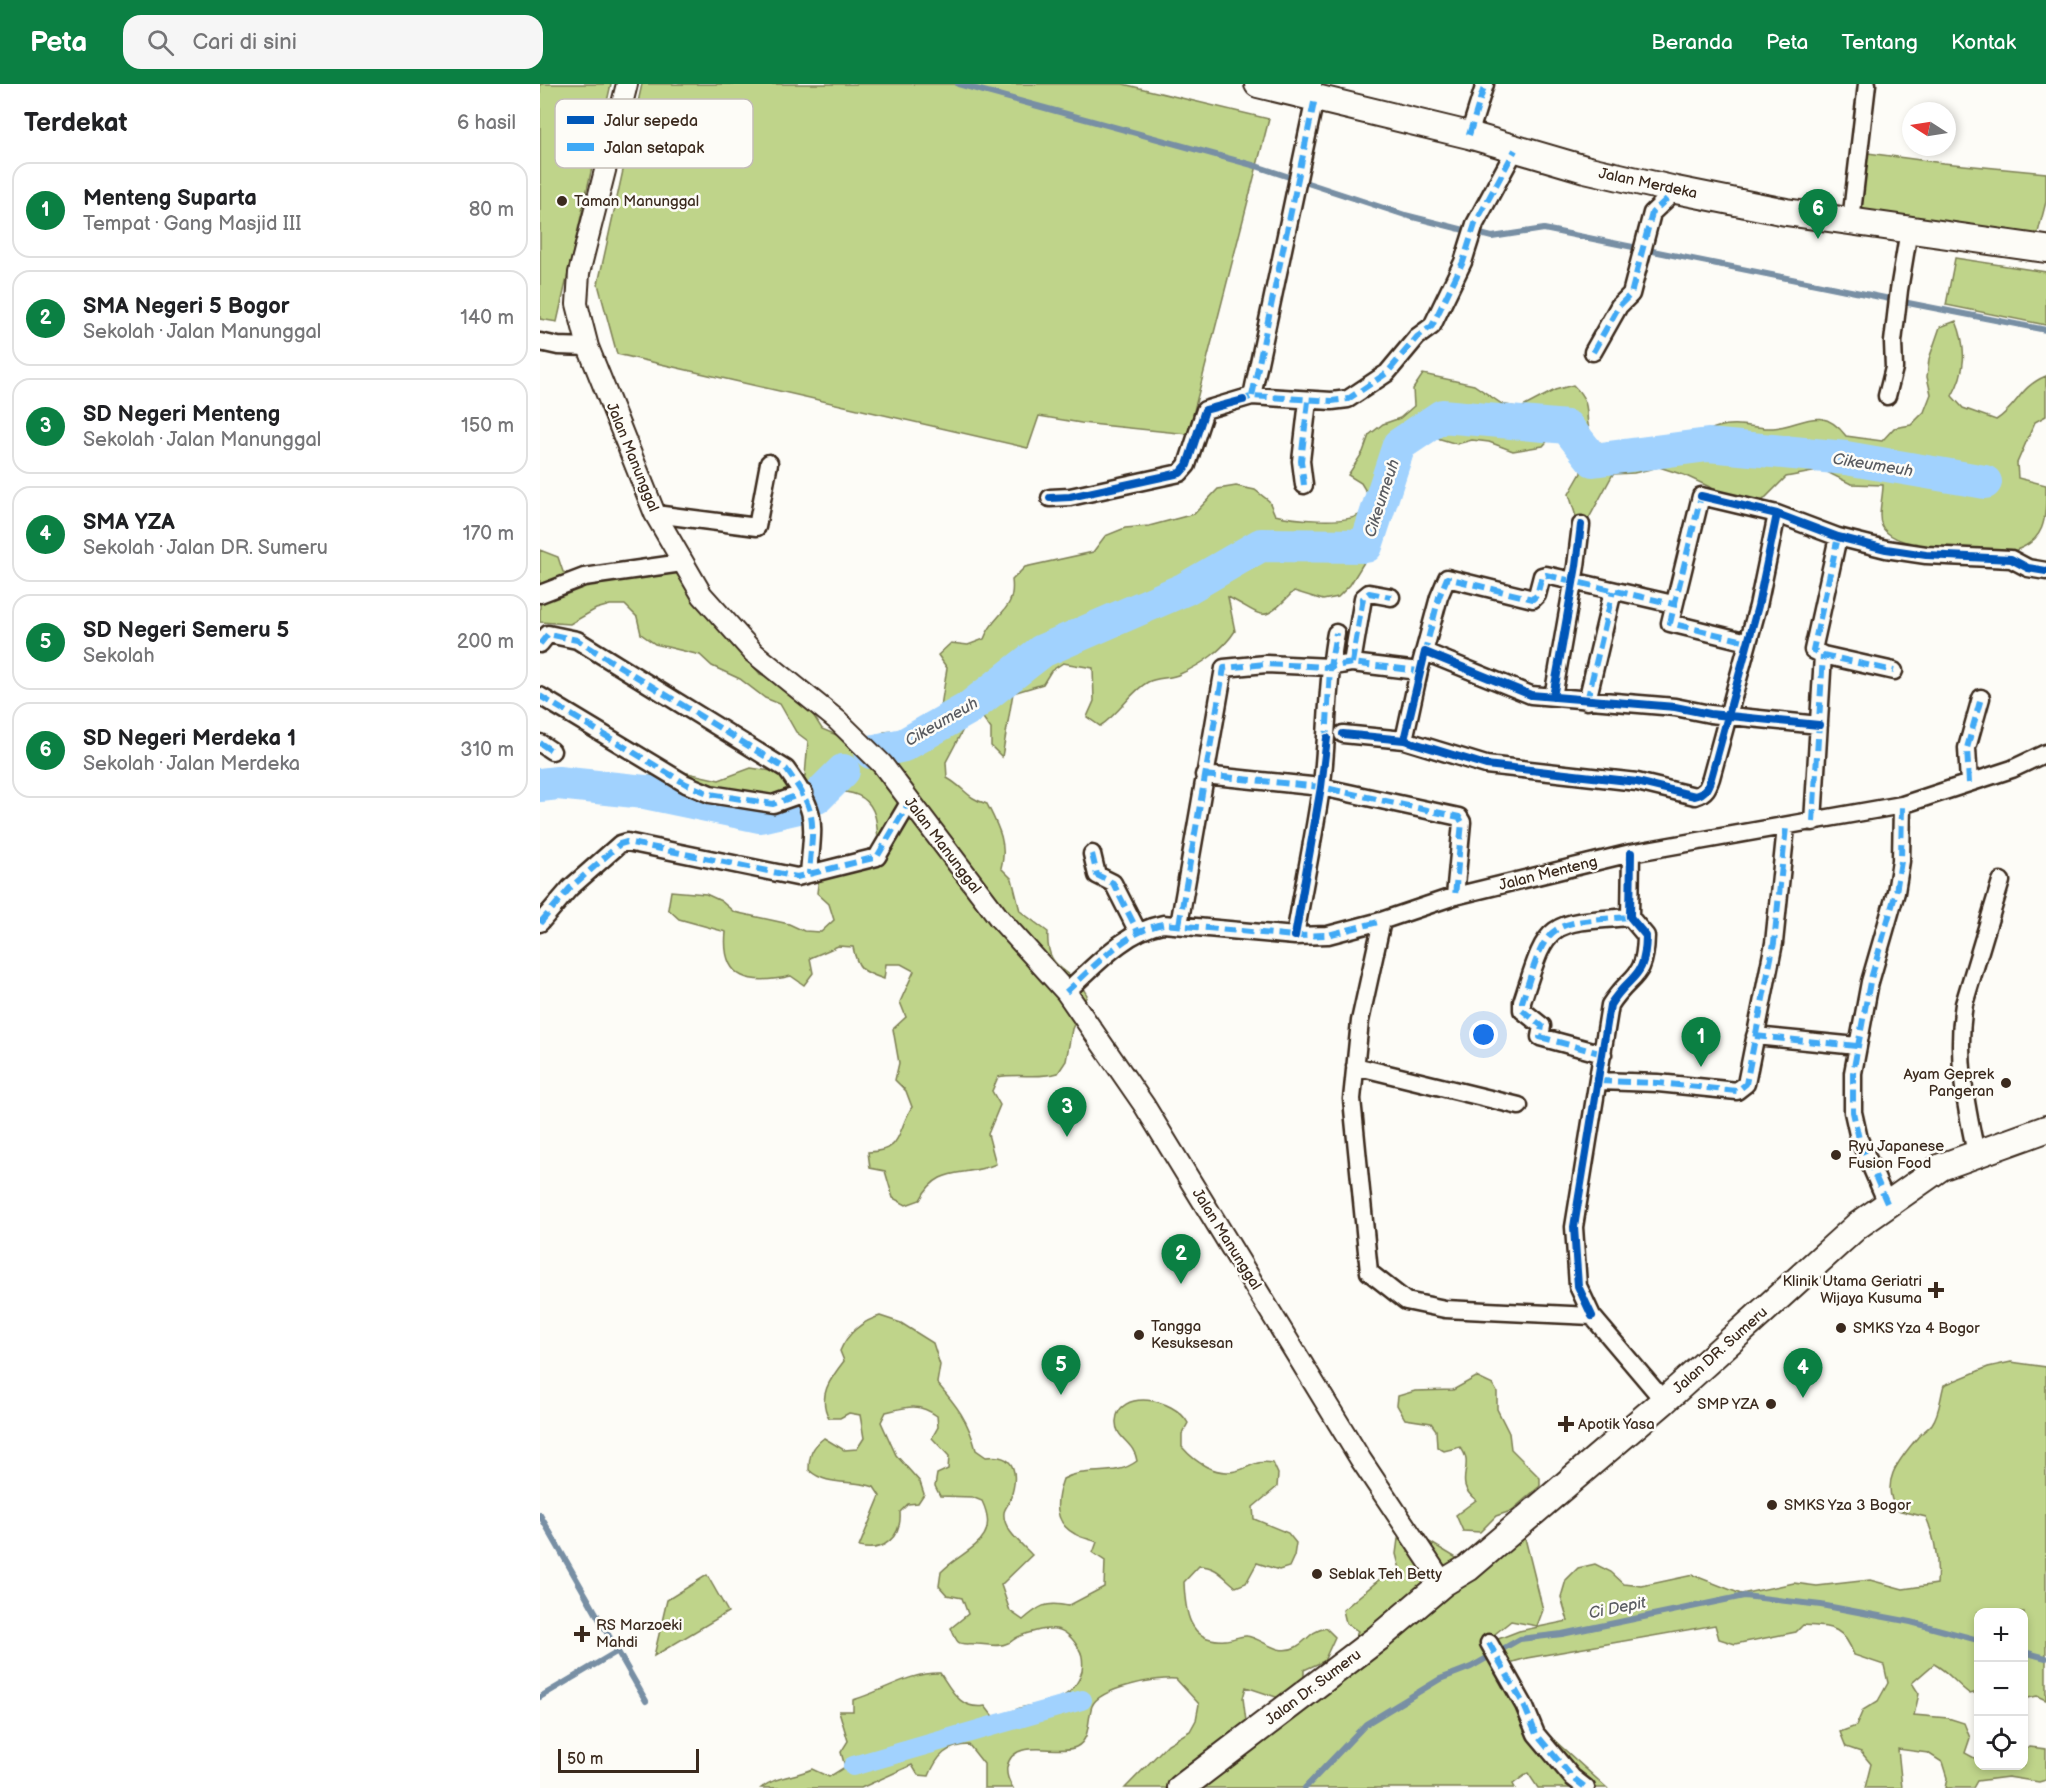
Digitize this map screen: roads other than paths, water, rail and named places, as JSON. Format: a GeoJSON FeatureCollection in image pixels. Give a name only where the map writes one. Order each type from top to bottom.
{"type":"FeatureCollection","features":[{"type":"Feature","properties":{"kind":"main road","name":"Jalan Merdeka"},"geometry":{"type":"LineString","coordinates":[[1262,85],[1314,91],[1515,150],[1676,190],[1851,221],[2046,249]]}},
{"type":"Feature","properties":{"kind":"main road","name":"Jalan DR. Sumeru"},"geometry":{"type":"LineString","coordinates":[[1443,1584],[1468,1568],[1664,1401],[1857,1226],[1887,1203],[1941,1167],[1976,1153],[2044,1136]]}},
{"type":"Feature","properties":{"kind":"main road","name":"Jalan Dr. Sumeru"},"geometry":{"type":"LineString","coordinates":[[1181,1788],[1378,1638],[1443,1584]]}},
{"type":"Feature","properties":{"kind":"street","name":"Jalan Manunggal"},"geometry":{"type":"LineString","coordinates":[[623,99],[627,84]]}},
{"type":"Feature","properties":{"kind":"street"},"geometry":{"type":"LineString","coordinates":[[1469,135],[1485,84]]}},
{"type":"Feature","properties":{"kind":"street"},"geometry":{"type":"LineString","coordinates":[[1851,221],[1867,84]]}},
{"type":"Feature","properties":{"kind":"street"},"geometry":{"type":"LineString","coordinates":[[1252,396],[1297,192],[1298,171],[1314,91]]}},
{"type":"Feature","properties":{"kind":"street"},"geometry":{"type":"LineString","coordinates":[[1050,498],[1070,497],[1180,473],[1187,465],[1205,410],[1252,396],[1308,401],[1348,399],[1387,373],[1417,337],[1432,326],[1463,262],[1475,224],[1515,150]]}},
{"type":"Feature","properties":{"kind":"street","name":"Jalan Manunggal"},"geometry":{"type":"LineString","coordinates":[[606,168],[576,290],[577,304],[588,347],[655,514],[682,564],[702,595],[754,653],[837,720],[882,764],[999,918],[1065,992],[1144,1105],[1361,1460],[1443,1584]]}},
{"type":"Feature","properties":{"kind":"street"},"geometry":{"type":"LineString","coordinates":[[1593,352],[1619,306],[1631,294],[1652,213],[1676,190]]}},
{"type":"Feature","properties":{"kind":"street"},"geometry":{"type":"LineString","coordinates":[[1887,396],[1894,368],[1893,342],[1909,230]]}},
{"type":"Feature","properties":{"kind":"street"},"geometry":{"type":"LineString","coordinates":[[540,342],[558,346],[588,347]]}},
{"type":"Feature","properties":{"kind":"street"},"geometry":{"type":"LineString","coordinates":[[1304,485],[1301,460],[1308,401]]}},
{"type":"Feature","properties":{"kind":"street"},"geometry":{"type":"LineString","coordinates":[[655,514],[757,526],[769,463]]}},
{"type":"Feature","properties":{"kind":"street"},"geometry":{"type":"LineString","coordinates":[[1748,642],[1673,625],[1670,619],[1701,496],[1777,514],[1838,537],[1926,555],[2011,559],[2028,568],[2046,571]]}},
{"type":"Feature","properties":{"kind":"street"},"geometry":{"type":"LineString","coordinates":[[1343,734],[1404,740],[1486,765],[1626,781],[1695,796],[1707,789],[1748,642],[1777,514]]}},
{"type":"Feature","properties":{"kind":"street"},"geometry":{"type":"LineString","coordinates":[[1553,697],[1581,525]]}},
{"type":"Feature","properties":{"kind":"street"},"geometry":{"type":"LineString","coordinates":[[1838,537],[1813,650],[1823,655],[1894,671]]}},
{"type":"Feature","properties":{"kind":"street"},"geometry":{"type":"LineString","coordinates":[[540,594],[584,577],[682,564]]}},
{"type":"Feature","properties":{"kind":"street"},"geometry":{"type":"LineString","coordinates":[[1404,740],[1419,671],[1439,597],[1447,578],[1533,599],[1537,596],[1543,576],[1673,604]]}},
{"type":"Feature","properties":{"kind":"street"},"geometry":{"type":"LineString","coordinates":[[1587,700],[1613,591]]}},
{"type":"Feature","properties":{"kind":"street"},"geometry":{"type":"LineString","coordinates":[[1352,663],[1363,598],[1369,592],[1391,597]]}},
{"type":"Feature","properties":{"kind":"street"},"geometry":{"type":"LineString","coordinates":[[1295,936],[1321,787],[1327,738],[1330,666],[1336,633]]}},
{"type":"Feature","properties":{"kind":"street"},"geometry":{"type":"LineString","coordinates":[[540,644],[548,634],[577,640],[786,769],[804,793],[813,818],[809,874]]}},
{"type":"Feature","properties":{"kind":"street"},"geometry":{"type":"LineString","coordinates":[[1425,652],[1532,695],[1675,707],[1726,716],[1819,724]]}},
{"type":"Feature","properties":{"kind":"street"},"geometry":{"type":"LineString","coordinates":[[1813,822],[1823,655]]}},
{"type":"Feature","properties":{"kind":"street"},"geometry":{"type":"LineString","coordinates":[[1179,925],[1203,774],[1224,668],[1266,664],[1330,666],[1352,663],[1419,671]]}},
{"type":"Feature","properties":{"kind":"street"},"geometry":{"type":"LineString","coordinates":[[540,696],[686,784],[710,794],[773,804],[804,793]]}},
{"type":"Feature","properties":{"kind":"street"},"geometry":{"type":"LineString","coordinates":[[1969,783],[1967,748],[1981,698]]}},
{"type":"Feature","properties":{"kind":"street","name":"Jalan Menteng"},"geometry":{"type":"LineString","coordinates":[[1065,992],[1138,932],[1149,926],[1179,925],[1295,936],[1328,934],[1382,921],[1455,896],[1631,853],[1902,805],[2012,769],[2046,753]]}},
{"type":"Feature","properties":{"kind":"street"},"geometry":{"type":"LineString","coordinates":[[1203,774],[1321,787],[1458,817],[1462,822],[1455,896]]}},
{"type":"Feature","properties":{"kind":"street"},"geometry":{"type":"LineString","coordinates":[[540,922],[570,888],[614,846],[627,842],[797,877],[877,857],[910,801]]}},
{"type":"Feature","properties":{"kind":"street"},"geometry":{"type":"LineString","coordinates":[[1887,1203],[1859,1139],[1853,1112],[1857,1046],[1878,948],[1896,892],[1901,861],[1902,805]]}},
{"type":"Feature","properties":{"kind":"street"},"geometry":{"type":"LineString","coordinates":[[1599,1081],[1658,1083],[1737,1091],[1746,1084],[1774,943],[1786,827]]}},
{"type":"Feature","properties":{"kind":"street"},"geometry":{"type":"LineString","coordinates":[[1631,853],[1630,917],[1646,936],[1645,956],[1638,976],[1621,988],[1610,1005],[1574,1227],[1578,1286],[1592,1316],[1664,1401]]}},
{"type":"Feature","properties":{"kind":"street"},"geometry":{"type":"LineString","coordinates":[[1092,854],[1097,875],[1113,884],[1138,932]]}},
{"type":"Feature","properties":{"kind":"street"},"geometry":{"type":"LineString","coordinates":[[1976,1153],[1962,1090],[1961,1024],[1964,1004],[2001,881]]}},
{"type":"Feature","properties":{"kind":"street"},"geometry":{"type":"LineString","coordinates":[[1603,1053],[1540,1037],[1542,1026],[1522,1010],[1522,1002],[1541,945],[1555,930],[1573,921],[1630,917]]}},
{"type":"Feature","properties":{"kind":"street"},"geometry":{"type":"LineString","coordinates":[[1382,921],[1360,1022],[1354,1066],[1354,1121],[1369,1272],[1406,1300],[1445,1309],[1592,1316]]}},
{"type":"Feature","properties":{"kind":"street"},"geometry":{"type":"LineString","coordinates":[[1755,1036],[1857,1046]]}},
{"type":"Feature","properties":{"kind":"street"},"geometry":{"type":"LineString","coordinates":[[1354,1066],[1519,1106]]}},
{"type":"Feature","properties":{"kind":"street"},"geometry":{"type":"LineString","coordinates":[[1489,1643],[1524,1705],[1536,1734],[1572,1777],[1586,1788]]}},
{"type":"Feature","properties":{"kind":"waterway"},"geometry":{"type":"LineString","coordinates":[[958,84],[1256,166],[1405,215],[1492,237],[1544,229],[1890,299]]}},
{"type":"Feature","properties":{"kind":"waterway"},"geometry":{"type":"LineString","coordinates":[[1903,302],[2046,330]]}},
{"type":"Feature","properties":{"kind":"waterway","name":"Cikeumeuh"},"geometry":{"type":"LineString","coordinates":[[871,752],[904,745],[969,708],[1042,651],[1185,589],[1261,545],[1366,546],[1399,445],[1442,416],[1567,427],[1593,460],[1708,445],[1846,458],[1985,482]]}},
{"type":"Feature","properties":{"kind":"waterway","name":"Cikeumeuh"},"geometry":{"type":"LineString","coordinates":[[817,797],[843,771]]}},
{"type":"Feature","properties":{"kind":"waterway","name":"Cikeumeuh"},"geometry":{"type":"LineString","coordinates":[[540,785],[558,783],[645,792],[760,816],[799,807]]}},
{"type":"Feature","properties":{"kind":"waterway"},"geometry":{"type":"LineString","coordinates":[[540,1515],[646,1701]]}},
{"type":"Feature","properties":{"kind":"waterway","name":"Ci Depit"},"geometry":{"type":"LineString","coordinates":[[1305,1788],[1366,1724],[1440,1679],[1471,1667],[1520,1639],[1562,1634],[1744,1596],[1821,1605],[1911,1622],[1974,1639]]}},
{"type":"Feature","properties":{"kind":"waterway"},"geometry":{"type":"LineString","coordinates":[[540,1697],[618,1651]]}},
{"type":"Feature","properties":{"kind":"waterway","name":"Ci Depit"},"geometry":{"type":"LineString","coordinates":[[2028,1653],[2046,1658]]}},
{"type":"Feature","properties":{"kind":"waterway"},"geometry":{"type":"LineString","coordinates":[[853,1766],[1082,1700]]}},
{"type":"Feature","properties":{"kind":"place","name":"Taman Manunggal"},"geometry":{"type":"Point","coordinates":[562,201]}},
{"type":"Feature","properties":{"kind":"place","name":"SD Negeri Merdeka 1"},"geometry":{"type":"Point","coordinates":[1818,239]}},
{"type":"Feature","properties":{"kind":"place","name":"Menteng Suparta"},"geometry":{"type":"Point","coordinates":[1701,1067]}},
{"type":"Feature","properties":{"kind":"place","name":"Ayam Geprek Pangeran"},"geometry":{"type":"Point","coordinates":[2006,1083]}},
{"type":"Feature","properties":{"kind":"place","name":"SD Negeri Menteng"},"geometry":{"type":"Point","coordinates":[1067,1137]}},
{"type":"Feature","properties":{"kind":"place","name":"Ryu Japanese Fusion Food"},"geometry":{"type":"Point","coordinates":[1836,1155]}},
{"type":"Feature","properties":{"kind":"place","name":"SMA Negeri 5 Bogor"},"geometry":{"type":"Point","coordinates":[1181,1284]}},
{"type":"Feature","properties":{"kind":"place","name":"Klinik Utama Geriatri Wijaya Kusuma"},"geometry":{"type":"Point","coordinates":[1936,1290]}},
{"type":"Feature","properties":{"kind":"place","name":"SMKS Yza 4 Bogor"},"geometry":{"type":"Point","coordinates":[1841,1328]}},
{"type":"Feature","properties":{"kind":"place","name":"Tangga Kesuksesan"},"geometry":{"type":"Point","coordinates":[1139,1335]}},
{"type":"Feature","properties":{"kind":"place","name":"SD Negeri Semeru 5"},"geometry":{"type":"Point","coordinates":[1061,1395]}},
{"type":"Feature","properties":{"kind":"place","name":"SMA YZA"},"geometry":{"type":"Point","coordinates":[1803,1398]}},
{"type":"Feature","properties":{"kind":"place","name":"SMP YZA"},"geometry":{"type":"Point","coordinates":[1771,1404]}},
{"type":"Feature","properties":{"kind":"place","name":"Apotik Yasa"},"geometry":{"type":"Point","coordinates":[1566,1424]}},
{"type":"Feature","properties":{"kind":"place","name":"SMKS Yza 3 Bogor"},"geometry":{"type":"Point","coordinates":[1772,1505]}},
{"type":"Feature","properties":{"kind":"place","name":"Seblak Teh Betty"},"geometry":{"type":"Point","coordinates":[1317,1574]}},
{"type":"Feature","properties":{"kind":"place","name":"RS Marzoeki Mahdi"},"geometry":{"type":"Point","coordinates":[582,1634]}}]}
